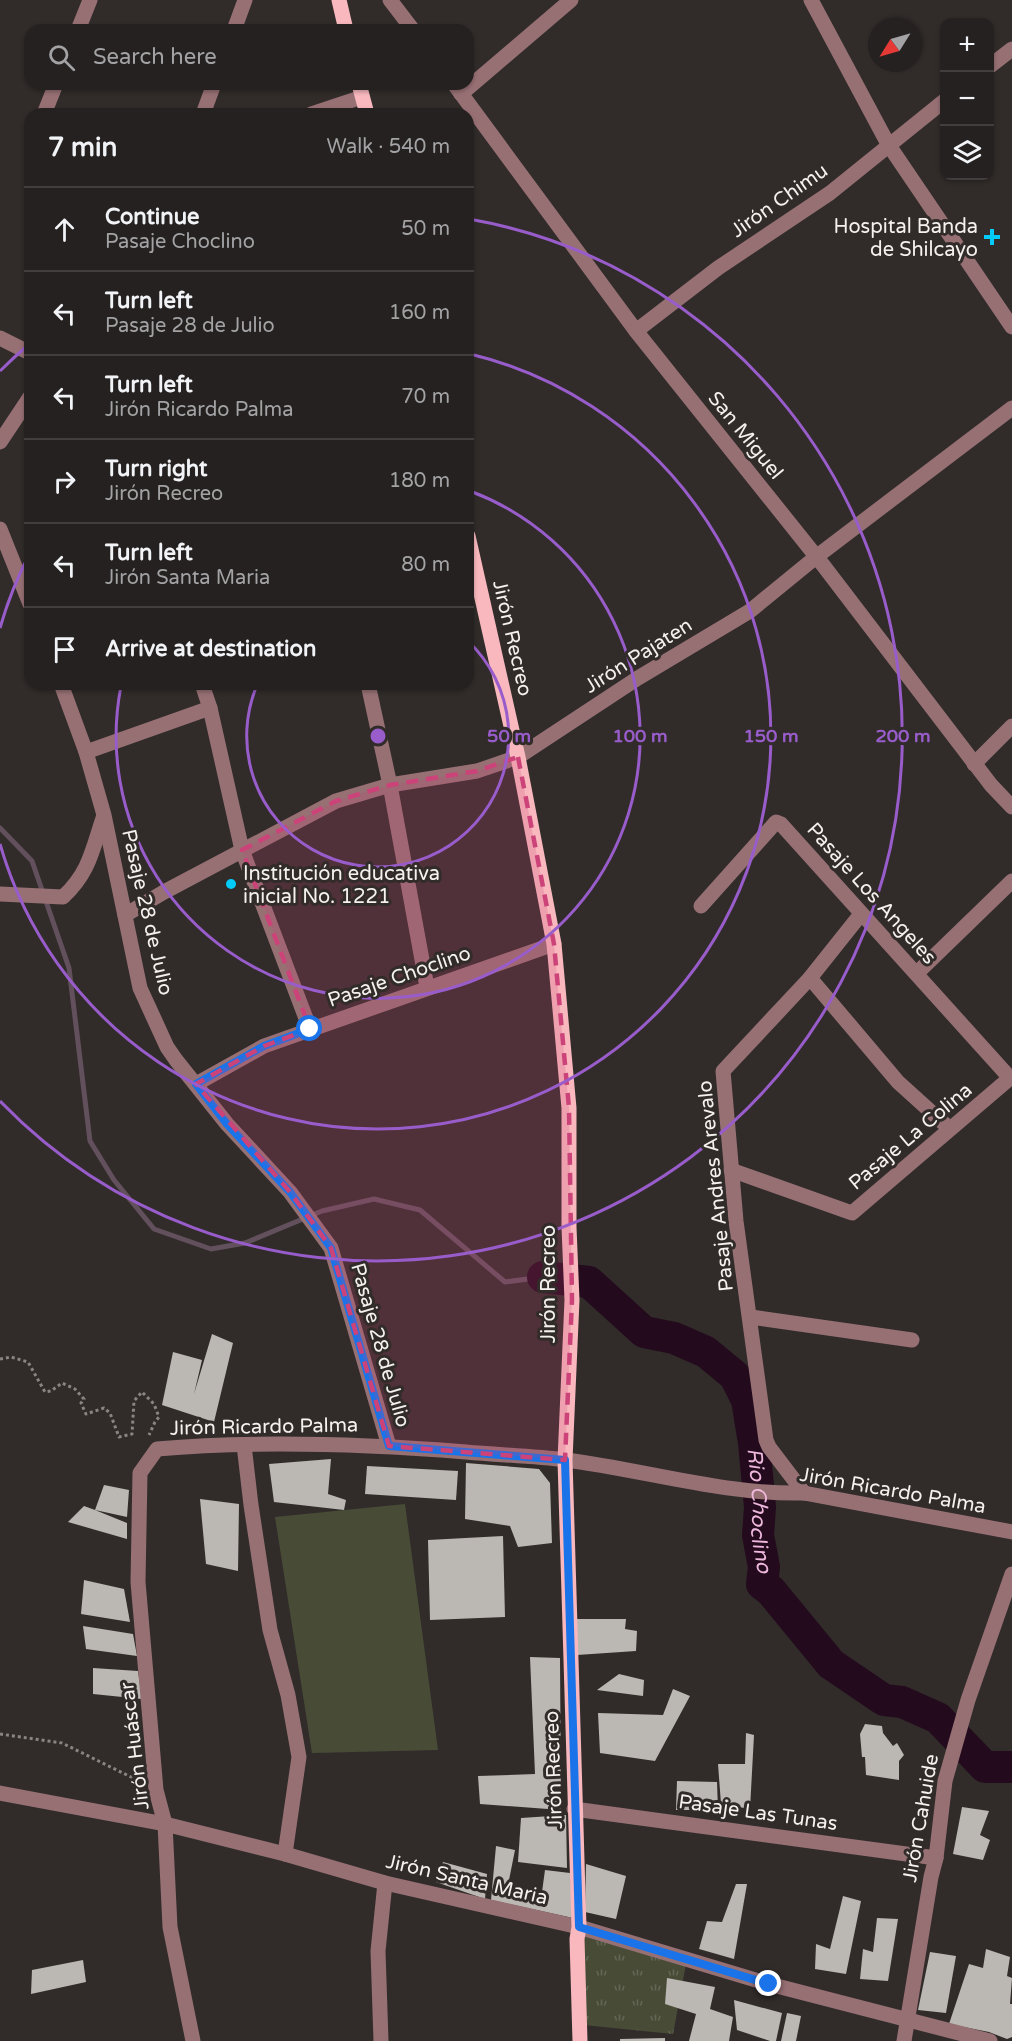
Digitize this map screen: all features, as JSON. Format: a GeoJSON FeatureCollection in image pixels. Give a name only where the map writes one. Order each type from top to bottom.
{"type":"FeatureCollection","features":[{"type":"Feature","properties":{"kind":"main road"},"geometry":{"type":"LineString","coordinates":[[339,0],[345,24]]}},
{"type":"Feature","properties":{"kind":"main road"},"geometry":{"type":"LineString","coordinates":[[361,90],[366,108]]}},
{"type":"Feature","properties":{"kind":"main road","name":"Jirón Recreo"},"geometry":{"type":"LineString","coordinates":[[474,563],[518,757],[554,944],[568,1108],[572,1300],[565,1460],[579,1927],[580,2041]]}},
{"type":"Feature","properties":{"kind":"street"},"geometry":{"type":"LineString","coordinates":[[80,24],[90,0]]}},
{"type":"Feature","properties":{"kind":"street"},"geometry":{"type":"LineString","coordinates":[[236,24],[245,0]]}},
{"type":"Feature","properties":{"kind":"street"},"geometry":{"type":"LineString","coordinates":[[390,0],[408,24]]}},
{"type":"Feature","properties":{"kind":"street"},"geometry":{"type":"LineString","coordinates":[[474,76],[571,0]]}},
{"type":"Feature","properties":{"kind":"street"},"geometry":{"type":"LineString","coordinates":[[811,0],[888,144],[1012,327]]}},
{"type":"Feature","properties":{"kind":"street"},"geometry":{"type":"LineString","coordinates":[[994,63],[1012,49]]}},
{"type":"Feature","properties":{"kind":"street"},"geometry":{"type":"LineString","coordinates":[[47,108],[54,90]]}},
{"type":"Feature","properties":{"kind":"street"},"geometry":{"type":"LineString","coordinates":[[205,108],[212,90]]}},
{"type":"Feature","properties":{"kind":"street"},"geometry":{"type":"LineString","coordinates":[[324,108],[361,90]]}},
{"type":"Feature","properties":{"kind":"street","name":"San Miguel"},"geometry":{"type":"LineString","coordinates":[[458,90],[471,108]]}},
{"type":"Feature","properties":{"kind":"street","name":"Jirón Chimu"},"geometry":{"type":"LineString","coordinates":[[636,331],[718,268],[830,193],[888,144],[940,105]]}},
{"type":"Feature","properties":{"kind":"street","name":"San Miguel"},"geometry":{"type":"LineString","coordinates":[[474,112],[636,331],[816,557],[974,764],[1012,807]]}},
{"type":"Feature","properties":{"kind":"street"},"geometry":{"type":"LineString","coordinates":[[0,338],[24,350]]}},
{"type":"Feature","properties":{"kind":"street"},"geometry":{"type":"LineString","coordinates":[[0,442],[24,406]]}},
{"type":"Feature","properties":{"kind":"street","name":"Jirón Pajaten"},"geometry":{"type":"LineString","coordinates":[[124,915],[336,801],[390,785],[477,771],[518,757],[638,678],[750,611],[816,557],[1012,408]]}},
{"type":"Feature","properties":{"kind":"street"},"geometry":{"type":"LineString","coordinates":[[0,529],[24,589]]}},
{"type":"Feature","properties":{"kind":"street","name":"Pasaje 28 de Julio"},"geometry":{"type":"LineString","coordinates":[[64,690],[86,752],[104,815],[140,988],[146,1005],[167,1047],[227,1124],[290,1192],[331,1248],[389,1446]]}},
{"type":"Feature","properties":{"kind":"street"},"geometry":{"type":"LineString","coordinates":[[204,690],[242,850],[310,1029]]}},
{"type":"Feature","properties":{"kind":"street"},"geometry":{"type":"LineString","coordinates":[[369,690],[390,785],[427,987]]}},
{"type":"Feature","properties":{"kind":"street"},"geometry":{"type":"LineString","coordinates":[[86,752],[210,708]]}},
{"type":"Feature","properties":{"kind":"street"},"geometry":{"type":"LineString","coordinates":[[974,764],[1012,726]]}},
{"type":"Feature","properties":{"kind":"street"},"geometry":{"type":"LineString","coordinates":[[4,894],[63,897],[78,883],[89,861],[104,815]]}},
{"type":"Feature","properties":{"kind":"street","name":"Pasaje Los Angeles"},"geometry":{"type":"LineString","coordinates":[[701,906],[776,822],[781,824],[1010,1078]]}},
{"type":"Feature","properties":{"kind":"street"},"geometry":{"type":"LineString","coordinates":[[916,973],[1012,881]]}},
{"type":"Feature","properties":{"kind":"street","name":"Pasaje Andres Arevalo"},"geometry":{"type":"LineString","coordinates":[[804,1493],[767,1444],[736,1221],[723,1071],[810,978],[861,914]]}},
{"type":"Feature","properties":{"kind":"street","name":"Pasaje Choclino"},"geometry":{"type":"LineString","coordinates":[[196,1084],[264,1046],[554,944]]}},
{"type":"Feature","properties":{"kind":"street"},"geometry":{"type":"LineString","coordinates":[[810,978],[898,1082],[950,1129]]}},
{"type":"Feature","properties":{"kind":"street","name":"Pasaje La Colina"},"geometry":{"type":"LineString","coordinates":[[731,1170],[850,1213],[1010,1078]]}},
{"type":"Feature","properties":{"kind":"street"},"geometry":{"type":"LineString","coordinates":[[751,1317],[912,1340]]}},
{"type":"Feature","properties":{"kind":"street","name":"Jirón Ricardo Palma"},"geometry":{"type":"LineString","coordinates":[[158,1449],[201,1445],[389,1446],[565,1460],[739,1489],[804,1493],[1012,1532]]}},
{"type":"Feature","properties":{"kind":"street"},"geometry":{"type":"LineString","coordinates":[[244,1445],[270,1630],[288,1695],[299,1757],[285,1854]]}},
{"type":"Feature","properties":{"kind":"street","name":"Jirón Huáscar"},"geometry":{"type":"LineString","coordinates":[[158,1449],[140,1473],[138,1575],[156,1790],[165,1824],[170,1927],[193,2041]]}},
{"type":"Feature","properties":{"kind":"street","name":"Jirón Cahuide"},"geometry":{"type":"LineString","coordinates":[[904,2041],[936,1858],[945,1781],[968,1700],[1012,1574]]}},
{"type":"Feature","properties":{"kind":"street","name":"Jirón Santa Maria"},"geometry":{"type":"LineString","coordinates":[[0,1793],[165,1824],[285,1854],[385,1883],[579,1927],[769,1984],[990,2041]]}},
{"type":"Feature","properties":{"kind":"street","name":"Pasaje Las Tunas"},"geometry":{"type":"LineString","coordinates":[[574,1809],[936,1858]]}},
{"type":"Feature","properties":{"kind":"street"},"geometry":{"type":"LineString","coordinates":[[381,2041],[378,1951],[385,1883]]}},
{"type":"Feature","properties":{"kind":"path"},"geometry":{"type":"LineString","coordinates":[[0,1359],[11,1357],[28,1362],[45,1392],[51,1391],[62,1383],[75,1389],[84,1399],[81,1403],[86,1414],[104,1408],[110,1413],[119,1437],[132,1434],[135,1401],[142,1392],[154,1404],[159,1417],[149,1435],[158,1449]]}},
{"type":"Feature","properties":{"kind":"path"},"geometry":{"type":"LineString","coordinates":[[0,1734],[62,1743],[156,1790]]}},
{"type":"Feature","properties":{"kind":"highlighted area"},"geometry":{"type":"Polygon","coordinates":[[[518,757],[554,944],[569,1108],[572,1300],[565,1460],[389,1446],[331,1248],[290,1192],[196,1084],[264,1046],[310,1029],[242,850],[336,801],[390,785],[477,771],[518,757]]]}},
{"type":"Feature","properties":{"kind":"green space"},"geometry":{"type":"Polygon","coordinates":[[[405,1504],[438,1750],[312,1753],[275,1517],[405,1504]]]}},
{"type":"Feature","properties":{"kind":"green space"},"geometry":{"type":"Polygon","coordinates":[[[579,1935],[686,1964],[673,2034],[584,2025],[579,1935]]]}},
{"type":"Feature","properties":{"kind":"building"},"geometry":{"type":"Polygon","coordinates":[[[212,1334],[233,1343],[214,1422],[162,1405],[173,1352],[202,1360],[194,1394],[212,1334]]]}},
{"type":"Feature","properties":{"kind":"building"},"geometry":{"type":"Polygon","coordinates":[[[331,1459],[328,1494],[346,1500],[344,1510],[274,1502],[269,1464],[331,1459]]]}},
{"type":"Feature","properties":{"kind":"building"},"geometry":{"type":"Polygon","coordinates":[[[466,1463],[539,1469],[550,1483],[552,1543],[518,1547],[510,1526],[465,1519],[466,1463]]]}},
{"type":"Feature","properties":{"kind":"building"},"geometry":{"type":"Polygon","coordinates":[[[367,1466],[458,1471],[456,1500],[365,1494],[367,1466]]]}},
{"type":"Feature","properties":{"kind":"building"},"geometry":{"type":"Polygon","coordinates":[[[104,1485],[129,1490],[127,1517],[95,1510],[104,1485]]]}},
{"type":"Feature","properties":{"kind":"building"},"geometry":{"type":"Polygon","coordinates":[[[200,1499],[239,1504],[238,1571],[206,1564],[200,1499]]]}},
{"type":"Feature","properties":{"kind":"building"},"geometry":{"type":"Polygon","coordinates":[[[84,1506],[127,1523],[127,1539],[68,1522],[84,1506]]]}},
{"type":"Feature","properties":{"kind":"building"},"geometry":{"type":"Polygon","coordinates":[[[503,1536],[505,1617],[430,1620],[428,1540],[503,1536]]]}},
{"type":"Feature","properties":{"kind":"building"},"geometry":{"type":"Polygon","coordinates":[[[84,1580],[124,1589],[130,1622],[81,1614],[84,1580]]]}},
{"type":"Feature","properties":{"kind":"building"},"geometry":{"type":"Polygon","coordinates":[[[575,1619],[626,1619],[625,1629],[637,1631],[636,1651],[577,1655],[575,1619]]]}},
{"type":"Feature","properties":{"kind":"building"},"geometry":{"type":"Polygon","coordinates":[[[83,1626],[133,1634],[137,1656],[86,1649],[83,1626]]]}},
{"type":"Feature","properties":{"kind":"building"},"geometry":{"type":"Polygon","coordinates":[[[530,1657],[560,1658],[561,1810],[480,1804],[478,1776],[535,1774],[530,1657]]]}},
{"type":"Feature","properties":{"kind":"building"},"geometry":{"type":"Polygon","coordinates":[[[93,1668],[138,1671],[142,1699],[93,1694],[93,1668]]]}},
{"type":"Feature","properties":{"kind":"building"},"geometry":{"type":"Polygon","coordinates":[[[619,1674],[644,1680],[643,1696],[597,1690],[619,1674]]]}},
{"type":"Feature","properties":{"kind":"building"},"geometry":{"type":"Polygon","coordinates":[[[673,1689],[690,1696],[655,1761],[600,1753],[598,1713],[663,1715],[673,1689]]]}},
{"type":"Feature","properties":{"kind":"building"},"geometry":{"type":"Polygon","coordinates":[[[865,1724],[882,1726],[883,1733],[893,1746],[897,1743],[904,1755],[899,1761],[899,1780],[866,1775],[860,1734],[865,1724]]]}},
{"type":"Feature","properties":{"kind":"building"},"geometry":{"type":"Polygon","coordinates":[[[746,1733],[754,1735],[750,1809],[721,1804],[718,1764],[745,1764],[746,1733]]]}},
{"type":"Feature","properties":{"kind":"building"},"geometry":{"type":"Polygon","coordinates":[[[677,1781],[717,1782],[718,1810],[676,1810],[677,1781]]]}},
{"type":"Feature","properties":{"kind":"building"},"geometry":{"type":"Polygon","coordinates":[[[962,1807],[989,1811],[980,1835],[990,1840],[983,1860],[953,1854],[962,1807]]]}},
{"type":"Feature","properties":{"kind":"building"},"geometry":{"type":"Polygon","coordinates":[[[566,1815],[567,1868],[518,1862],[521,1818],[566,1815]]]}},
{"type":"Feature","properties":{"kind":"building"},"geometry":{"type":"Polygon","coordinates":[[[496,1846],[515,1850],[508,1885],[542,1892],[545,1870],[570,1873],[573,1918],[491,1900],[496,1846]]]}},
{"type":"Feature","properties":{"kind":"building"},"geometry":{"type":"Polygon","coordinates":[[[443,1862],[487,1874],[485,1899],[436,1882],[443,1862]]]}},
{"type":"Feature","properties":{"kind":"building"},"geometry":{"type":"Polygon","coordinates":[[[586,1864],[626,1876],[616,1919],[585,1912],[586,1864]]]}},
{"type":"Feature","properties":{"kind":"building"},"geometry":{"type":"Polygon","coordinates":[[[736,1884],[747,1884],[734,1959],[699,1949],[707,1921],[722,1922],[736,1884]]]}},
{"type":"Feature","properties":{"kind":"building"},"geometry":{"type":"Polygon","coordinates":[[[843,1896],[861,1901],[846,1974],[815,1969],[816,1944],[830,1949],[843,1896]]]}},
{"type":"Feature","properties":{"kind":"building"},"geometry":{"type":"Polygon","coordinates":[[[877,1918],[898,1919],[888,1981],[860,1979],[863,1949],[873,1952],[877,1918]]]}},
{"type":"Feature","properties":{"kind":"building"},"geometry":{"type":"Polygon","coordinates":[[[986,1949],[1010,1957],[1007,1976],[1012,1978],[1010,2004],[1012,2004],[1012,2037],[1007,2039],[989,2032],[949,2024],[969,1964],[983,1968],[986,1949]]]}},
{"type":"Feature","properties":{"kind":"building"},"geometry":{"type":"Polygon","coordinates":[[[930,1952],[956,1956],[946,2013],[918,2010],[930,1952]]]}},
{"type":"Feature","properties":{"kind":"building"},"geometry":{"type":"Polygon","coordinates":[[[83,1960],[86,1982],[31,1994],[32,1970],[83,1960]]]}},
{"type":"Feature","properties":{"kind":"building"},"geometry":{"type":"Polygon","coordinates":[[[667,1978],[715,1987],[710,2009],[733,2017],[729,2041],[689,2041],[696,2014],[665,2004],[667,1978]]]}},
{"type":"Feature","properties":{"kind":"building"},"geometry":{"type":"Polygon","coordinates":[[[734,2000],[782,2013],[776,2041],[737,2030],[734,2000]]]}},
{"type":"Feature","properties":{"kind":"building"},"geometry":{"type":"Polygon","coordinates":[[[787,2013],[801,2016],[796,2041],[781,2041],[787,2013]]]}},
{"type":"Feature","properties":{"kind":"building"},"geometry":{"type":"Polygon","coordinates":[[[665,2038],[665,2041],[620,2041],[620,2039],[665,2038]]]}},
{"type":"Feature","properties":{"kind":"waterway"},"geometry":{"type":"LineString","coordinates":[[0,828],[32,861],[69,968],[90,1141],[114,1180],[154,1229],[211,1249],[245,1243],[322,1211],[374,1199],[420,1210],[505,1282],[543,1277]]}},
{"type":"Feature","properties":{"kind":"waterway","name":"Rio Choclino"},"geometry":{"type":"LineString","coordinates":[[543,1277],[589,1282],[644,1332],[674,1338],[706,1352],[735,1376],[747,1400],[754,1443],[760,1507],[758,1535],[764,1567],[762,1584],[771,1591],[831,1664],[884,1700],[902,1702],[938,1718],[985,1767],[1012,1767]]}},
{"type":"Feature","properties":{"kind":"place","name":"Hospital Banda de Shilcayo"},"geometry":{"type":"Point","coordinates":[992,237]}},
{"type":"Feature","properties":{"kind":"place","name":"Institución educativa inicial No. 1221"},"geometry":{"type":"Point","coordinates":[231,884]}},
{"type":"Feature","properties":{"kind":"route"},"geometry":{"type":"LineString","coordinates":[[310,1029],[264,1046],[196,1084],[227,1124],[290,1192],[331,1248],[389,1446],[565,1460],[579,1927],[769,1984]]}}]}
